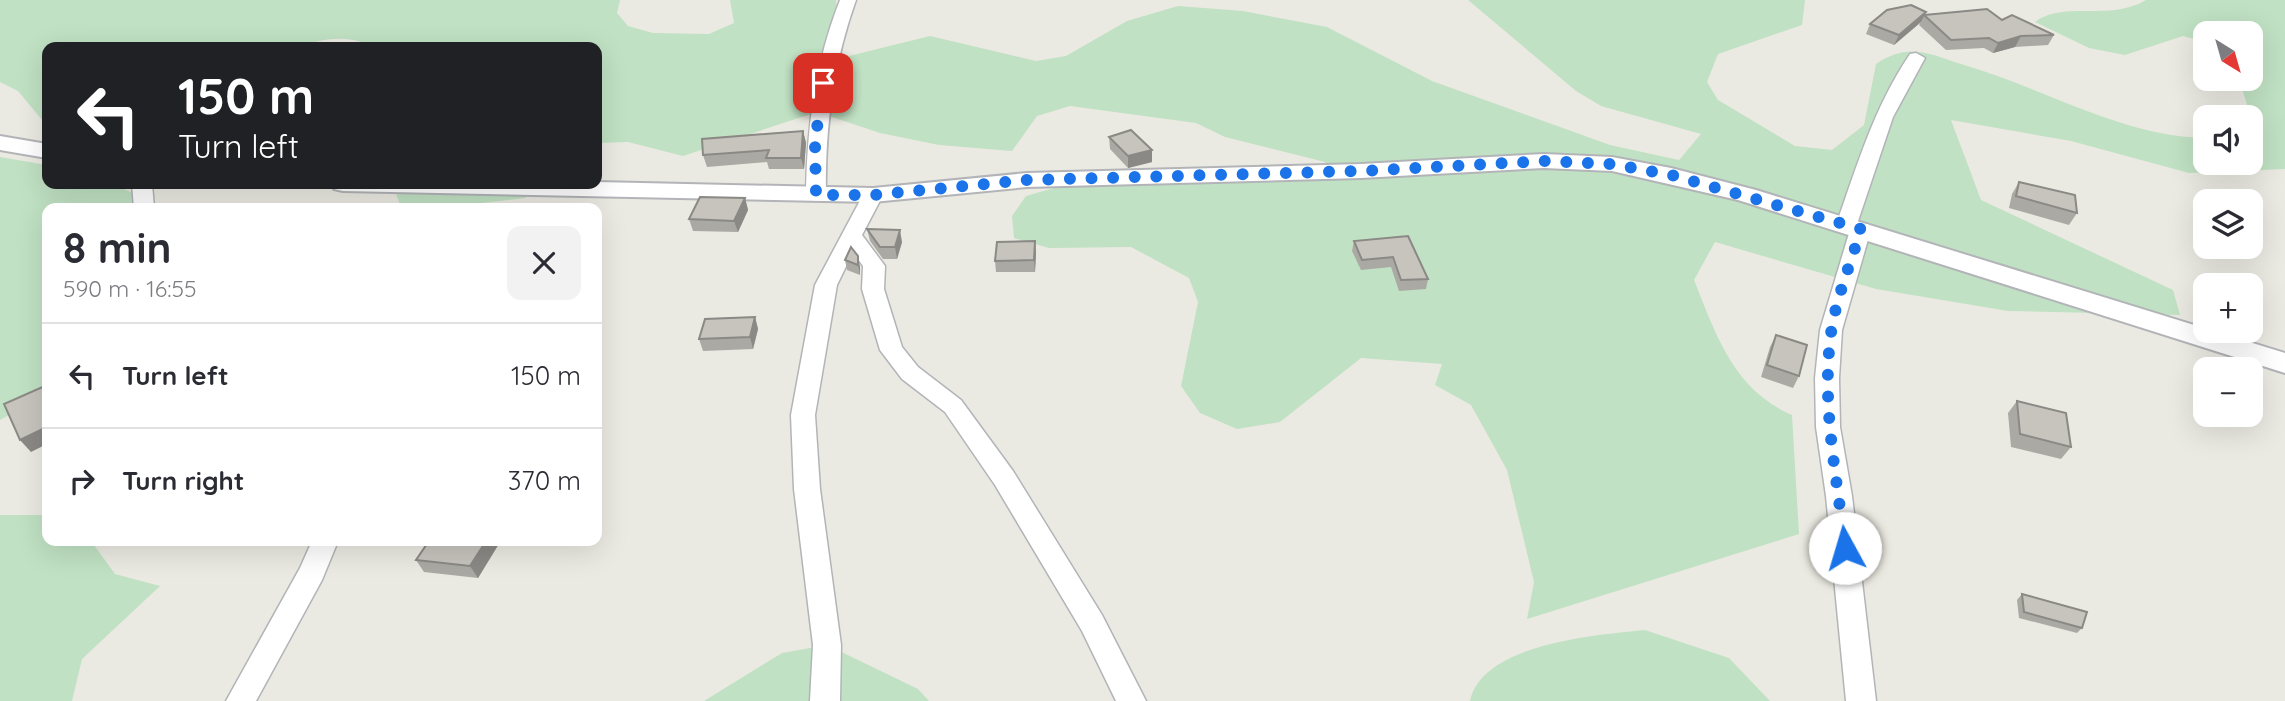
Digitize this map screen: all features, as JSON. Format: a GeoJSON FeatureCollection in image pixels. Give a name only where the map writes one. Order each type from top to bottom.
{"type":"FeatureCollection","features":[{"type":"Feature","properties":{"kind":"street"},"geometry":{"type":"LineString","coordinates":[[816,195],[815,143],[823,83],[834,34],[848,0]]}},
{"type":"Feature","properties":{"kind":"street"},"geometry":{"type":"LineString","coordinates":[[1861,701],[1839,496],[1828,426],[1827,379],[1831,330],[1854,227],[1890,103],[1902,77],[1916,58]]}},
{"type":"Feature","properties":{"kind":"street"},"geometry":{"type":"LineString","coordinates":[[0,143],[42,150]]}},
{"type":"Feature","properties":{"kind":"street"},"geometry":{"type":"LineString","coordinates":[[558,189],[873,195],[1027,180],[1361,171],[1544,161],[1612,164],[1671,175],[1854,227],[2285,363]]}},
{"type":"Feature","properties":{"kind":"street"},"geometry":{"type":"LineString","coordinates":[[825,701],[827,645],[807,489],[803,415],[826,285],[873,195]]}},
{"type":"Feature","properties":{"kind":"street"},"geometry":{"type":"LineString","coordinates":[[853,237],[874,266],[873,289],[891,350],[910,373],[953,406],[1004,478],[1091,623],[1131,701]]}},
{"type":"Feature","properties":{"kind":"street"},"geometry":{"type":"LineString","coordinates":[[241,701],[312,572],[323,546]]}},
{"type":"Feature","properties":{"kind":"green space"},"geometry":{"type":"Polygon","coordinates":[[[0,0],[620,0],[617,13],[628,26],[653,33],[709,34],[734,23],[730,0],[836,0],[841,58],[930,36],[1036,61],[1066,56],[1127,21],[1178,6],[1243,11],[1327,27],[1432,81],[1610,145],[1679,160],[1701,134],[1601,106],[1576,91],[1468,0],[1805,0],[1802,25],[1718,54],[1707,82],[1718,100],[1795,146],[1832,150],[1864,125],[1876,64],[1896,54],[1914,52],[1936,56],[1991,74],[2112,120],[2142,129],[2193,137],[2193,173],[2071,141],[1951,120],[1981,200],[2173,290],[2180,315],[2008,311],[1876,289],[1715,242],[1694,280],[1719,340],[1741,376],[1772,404],[1792,415],[1799,534],[1527,619],[1534,582],[1507,470],[1471,405],[1435,385],[1442,364],[1361,358],[1280,422],[1237,429],[1200,413],[1181,386],[1198,302],[1189,278],[1131,247],[1049,248],[1014,238],[1012,216],[1026,196],[1061,186],[1330,177],[1325,162],[1225,137],[1196,123],[1070,106],[1037,116],[1012,151],[939,145],[880,133],[817,112],[683,156],[628,142],[602,143],[602,42],[361,42],[345,39],[314,42],[42,42],[42,120],[18,91],[0,82],[0,0]]]}},
{"type":"Feature","properties":{"kind":"green space"},"geometry":{"type":"Polygon","coordinates":[[[2146,0],[2285,0],[2285,169],[2263,170],[2263,105],[2247,105],[2243,91],[2263,91],[2263,21],[2193,21],[2193,39],[2183,36],[2125,55],[2089,48],[2035,22],[2059,12],[2117,10],[2146,0]]]}},
{"type":"Feature","properties":{"kind":"green space"},"geometry":{"type":"Polygon","coordinates":[[[0,157],[42,164],[42,189],[124,189],[140,197],[148,203],[42,203],[42,398],[0,420],[0,157]]]}},
{"type":"Feature","properties":{"kind":"green space"},"geometry":{"type":"Polygon","coordinates":[[[394,189],[533,189],[525,198],[481,203],[400,203],[394,189]]]}},
{"type":"Feature","properties":{"kind":"green space"},"geometry":{"type":"Polygon","coordinates":[[[0,515],[42,515],[42,546],[95,546],[115,574],[160,586],[82,659],[72,701],[0,701],[0,515]]]}},
{"type":"Feature","properties":{"kind":"green space"},"geometry":{"type":"Polygon","coordinates":[[[1645,630],[1729,658],[1770,701],[1470,701],[1479,682],[1496,666],[1518,654],[1572,639],[1645,630]]]}},
{"type":"Feature","properties":{"kind":"green space"},"geometry":{"type":"Polygon","coordinates":[[[827,645],[918,689],[929,701],[704,701],[782,653],[827,645]]]}},
{"type":"Feature","properties":{"kind":"building"},"geometry":{"type":"Polygon","coordinates":[[[1911,5],[1926,12],[1899,35],[1870,24],[1887,10],[1911,5]]]}},
{"type":"Feature","properties":{"kind":"building"},"geometry":{"type":"Polygon","coordinates":[[[1987,9],[2002,20],[2012,15],[2054,35],[2021,36],[1998,43],[1989,38],[1951,40],[1924,15],[1987,9]]]}},
{"type":"Feature","properties":{"kind":"building"},"geometry":{"type":"Polygon","coordinates":[[[1131,130],[1152,150],[1128,156],[1109,137],[1131,130]]]}},
{"type":"Feature","properties":{"kind":"building"},"geometry":{"type":"Polygon","coordinates":[[[803,131],[801,158],[766,158],[769,150],[703,155],[702,139],[803,131]]]}},
{"type":"Feature","properties":{"kind":"building"},"geometry":{"type":"Polygon","coordinates":[[[2019,182],[2075,195],[2077,213],[2016,196],[2019,182]]]}},
{"type":"Feature","properties":{"kind":"building"},"geometry":{"type":"Polygon","coordinates":[[[700,197],[745,198],[734,221],[689,219],[700,197]]]}},
{"type":"Feature","properties":{"kind":"building"},"geometry":{"type":"Polygon","coordinates":[[[867,229],[900,230],[895,247],[880,247],[867,229]]]}},
{"type":"Feature","properties":{"kind":"building"},"geometry":{"type":"Polygon","coordinates":[[[1408,236],[1428,279],[1401,280],[1393,257],[1362,260],[1354,241],[1408,236]]]}},
{"type":"Feature","properties":{"kind":"building"},"geometry":{"type":"Polygon","coordinates":[[[1035,241],[1034,260],[995,261],[997,242],[1035,241]]]}},
{"type":"Feature","properties":{"kind":"building"},"geometry":{"type":"Polygon","coordinates":[[[851,247],[858,256],[858,265],[845,260],[851,247]]]}},
{"type":"Feature","properties":{"kind":"building"},"geometry":{"type":"Polygon","coordinates":[[[755,317],[750,337],[699,339],[705,319],[755,317]]]}},
{"type":"Feature","properties":{"kind":"building"},"geometry":{"type":"Polygon","coordinates":[[[1776,335],[1807,345],[1799,376],[1767,365],[1776,335]]]}},
{"type":"Feature","properties":{"kind":"building"},"geometry":{"type":"Polygon","coordinates":[[[42,387],[42,429],[20,440],[4,404],[42,387]]]}},
{"type":"Feature","properties":{"kind":"building"},"geometry":{"type":"Polygon","coordinates":[[[2017,401],[2066,413],[2071,447],[2020,434],[2017,401]]]}},
{"type":"Feature","properties":{"kind":"building"},"geometry":{"type":"Polygon","coordinates":[[[426,546],[483,546],[470,566],[416,560],[426,546]]]}},
{"type":"Feature","properties":{"kind":"building"},"geometry":{"type":"Polygon","coordinates":[[[2022,594],[2087,612],[2082,628],[2024,612],[2022,594]]]}},
{"type":"Feature","properties":{"kind":"route"},"geometry":{"type":"LineString","coordinates":[[823,83],[815,143],[816,195],[873,195],[1027,180],[1361,171],[1544,161],[1612,164],[1671,175],[1861,229],[1831,330],[1827,379],[1828,426],[1845,548]]}}]}
